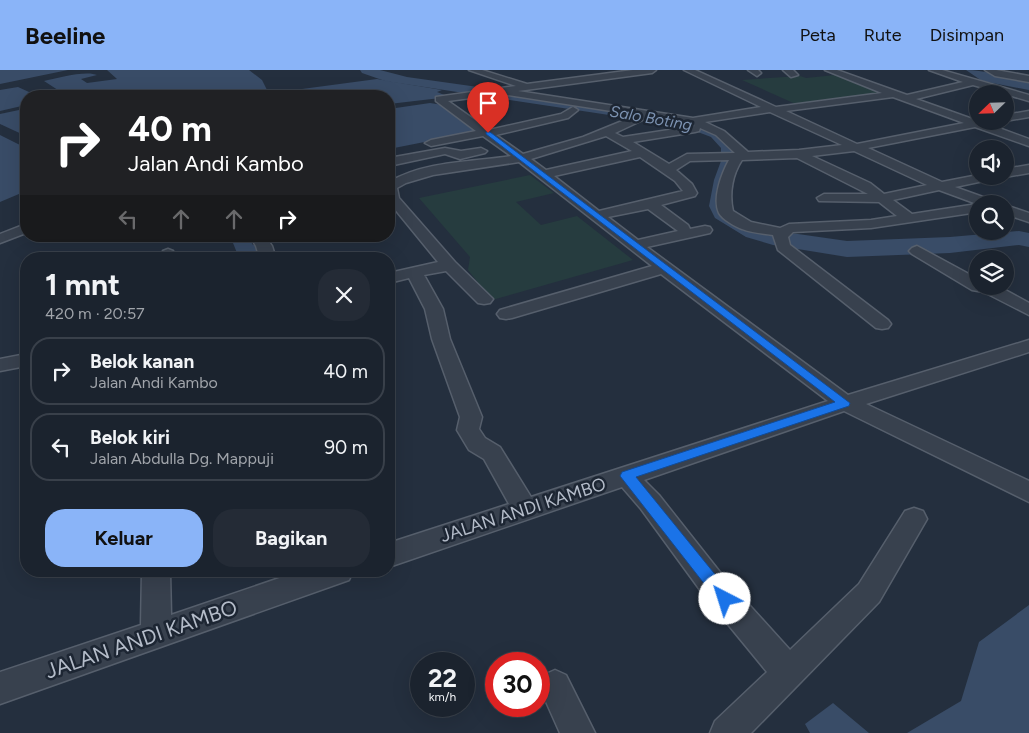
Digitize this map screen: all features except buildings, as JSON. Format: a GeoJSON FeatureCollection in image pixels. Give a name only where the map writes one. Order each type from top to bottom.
{"type":"FeatureCollection","features":[{"type":"Feature","properties":{"kind":"street"},"geometry":{"type":"LineString","coordinates":[[473,70],[530,87]]}},
{"type":"Feature","properties":{"kind":"street"},"geometry":{"type":"LineString","coordinates":[[652,70],[439,99],[544,174],[664,268],[845,403],[1029,492]]}},
{"type":"Feature","properties":{"kind":"street"},"geometry":{"type":"LineString","coordinates":[[688,70],[940,186],[969,197]]}},
{"type":"Feature","properties":{"kind":"street"},"geometry":{"type":"LineString","coordinates":[[829,70],[969,121]]}},
{"type":"Feature","properties":{"kind":"street"},"geometry":{"type":"LineString","coordinates":[[933,70],[1029,98]]}},
{"type":"Feature","properties":{"kind":"street"},"geometry":{"type":"LineString","coordinates":[[989,70],[998,74],[1029,79]]}},
{"type":"Feature","properties":{"kind":"street"},"geometry":{"type":"LineString","coordinates":[[839,74],[860,72]]}},
{"type":"Feature","properties":{"kind":"street"},"geometry":{"type":"LineString","coordinates":[[907,98],[973,82]]}},
{"type":"Feature","properties":{"kind":"street"},"geometry":{"type":"LineString","coordinates":[[500,91],[647,115],[694,125],[720,133],[739,155]]}},
{"type":"Feature","properties":{"kind":"street"},"geometry":{"type":"LineString","coordinates":[[621,141],[675,133],[694,125],[772,109],[895,94]]}},
{"type":"Feature","properties":{"kind":"street"},"geometry":{"type":"LineString","coordinates":[[395,150],[549,119],[567,114],[573,110]]}},
{"type":"Feature","properties":{"kind":"street"},"geometry":{"type":"LineString","coordinates":[[1014,116],[1029,114]]}},
{"type":"Feature","properties":{"kind":"street"},"geometry":{"type":"LineString","coordinates":[[395,184],[404,178],[520,158],[608,133],[647,115]]}},
{"type":"Feature","properties":{"kind":"street"},"geometry":{"type":"LineString","coordinates":[[549,119],[586,140]]}},
{"type":"Feature","properties":{"kind":"street"},"geometry":{"type":"LineString","coordinates":[[668,170],[684,159],[739,155],[799,154],[857,147],[969,125]]}},
{"type":"Feature","properties":{"kind":"street"},"geometry":{"type":"LineString","coordinates":[[993,130],[1029,143]]}},
{"type":"Feature","properties":{"kind":"street"},"geometry":{"type":"LineString","coordinates":[[598,215],[691,193],[682,180],[608,133]]}},
{"type":"Feature","properties":{"kind":"street"},"geometry":{"type":"LineString","coordinates":[[675,133],[717,157]]}},
{"type":"Feature","properties":{"kind":"street"},"geometry":{"type":"LineString","coordinates":[[395,161],[445,151],[451,151],[460,155],[506,147]]}},
{"type":"Feature","properties":{"kind":"street"},"geometry":{"type":"LineString","coordinates":[[544,174],[640,153]]}},
{"type":"Feature","properties":{"kind":"street"},"geometry":{"type":"LineString","coordinates":[[799,154],[847,176],[883,198],[908,217]]}},
{"type":"Feature","properties":{"kind":"street"},"geometry":{"type":"LineString","coordinates":[[739,155],[735,159],[727,180],[725,196],[726,213],[748,226],[782,238],[882,324]]}},
{"type":"Feature","properties":{"kind":"street"},"geometry":{"type":"LineString","coordinates":[[1014,171],[1029,168]]}},
{"type":"Feature","properties":{"kind":"street"},"geometry":{"type":"LineString","coordinates":[[824,198],[883,198],[969,180]]}},
{"type":"Feature","properties":{"kind":"street"},"geometry":{"type":"LineString","coordinates":[[395,201],[450,265],[484,299]]}},
{"type":"Feature","properties":{"kind":"street"},"geometry":{"type":"LineString","coordinates":[[650,204],[683,228]]}},
{"type":"Feature","properties":{"kind":"street"},"geometry":{"type":"LineString","coordinates":[[782,238],[789,228],[861,225],[969,209]]}},
{"type":"Feature","properties":{"kind":"street"},"geometry":{"type":"LineString","coordinates":[[1014,213],[1029,218]]}},
{"type":"Feature","properties":{"kind":"street"},"geometry":{"type":"LineString","coordinates":[[635,244],[705,230]]}},
{"type":"Feature","properties":{"kind":"street"},"geometry":{"type":"LineString","coordinates":[[0,239],[20,231]]}},
{"type":"Feature","properties":{"kind":"street"},"geometry":{"type":"LineString","coordinates":[[917,251],[969,281]]}},
{"type":"Feature","properties":{"kind":"street"},"geometry":{"type":"LineString","coordinates":[[395,277],[450,265]]}},
{"type":"Feature","properties":{"kind":"street"},"geometry":{"type":"LineString","coordinates":[[506,314],[664,268]]}},
{"type":"Feature","properties":{"kind":"street"},"geometry":{"type":"LineString","coordinates":[[414,272],[434,308],[441,339],[471,417],[468,430],[477,444],[492,452],[525,509]]}},
{"type":"Feature","properties":{"kind":"street"},"geometry":{"type":"LineString","coordinates":[[959,275],[969,273]]}},
{"type":"Feature","properties":{"kind":"street"},"geometry":{"type":"LineString","coordinates":[[1002,295],[1029,310]]}},
{"type":"Feature","properties":{"kind":"street","name":"JALAN ANDI KAMBO"},"geometry":{"type":"LineString","coordinates":[[395,553],[845,403],[1029,346]]}},
{"type":"Feature","properties":{"kind":"street"},"geometry":{"type":"LineString","coordinates":[[0,365],[20,361]]}},
{"type":"Feature","properties":{"kind":"street"},"geometry":{"type":"LineString","coordinates":[[626,476],[650,502],[713,585],[788,673]]}},
{"type":"Feature","properties":{"kind":"street"},"geometry":{"type":"LineString","coordinates":[[727,733],[869,593],[914,519]]}},
{"type":"Feature","properties":{"kind":"street"},"geometry":{"type":"LineString","coordinates":[[156,577],[156,634]]}},
{"type":"Feature","properties":{"kind":"street","name":"JALAN ANDI KAMBO"},"geometry":{"type":"LineString","coordinates":[[0,688],[322,577]]}},
{"type":"Feature","properties":{"kind":"street"},"geometry":{"type":"LineString","coordinates":[[555,686],[578,733]]}},
{"type":"Feature","properties":{"kind":"green space"},"geometry":{"type":"Polygon","coordinates":[[[835,75],[887,94],[800,106],[742,80],[800,76],[806,78],[835,75]]]}},
{"type":"Feature","properties":{"kind":"green space"},"geometry":{"type":"Polygon","coordinates":[[[530,175],[554,193],[516,202],[541,225],[577,216],[633,260],[492,300],[468,270],[470,257],[419,198],[530,175]]]}},
{"type":"Feature","properties":{"kind":"water"},"geometry":{"type":"Polygon","coordinates":[[[0,70],[68,70],[0,84],[0,70]]]}},
{"type":"Feature","properties":{"kind":"water"},"geometry":{"type":"Polygon","coordinates":[[[107,70],[249,70],[262,80],[267,90],[58,90],[44,81],[86,73],[97,75],[81,79],[87,83],[117,79],[107,70]]]}},
{"type":"Feature","properties":{"kind":"water"},"geometry":{"type":"Polygon","coordinates":[[[377,79],[442,90],[437,92],[449,97],[395,103],[395,90],[298,90],[377,79]]]}},
{"type":"Feature","properties":{"kind":"water"},"geometry":{"type":"Polygon","coordinates":[[[18,87],[25,90],[20,90],[20,106],[0,111],[0,90],[18,87]]]}},
{"type":"Feature","properties":{"kind":"water"},"geometry":{"type":"Polygon","coordinates":[[[430,103],[443,105],[473,127],[475,132],[395,148],[395,108],[430,103]]]}},
{"type":"Feature","properties":{"kind":"water"},"geometry":{"type":"Polygon","coordinates":[[[20,110],[20,133],[0,124],[0,114],[20,110]]]}},
{"type":"Feature","properties":{"kind":"water"},"geometry":{"type":"Polygon","coordinates":[[[0,135],[20,145],[20,194],[0,202],[0,135]]]}},
{"type":"Feature","properties":{"kind":"water"},"geometry":{"type":"Polygon","coordinates":[[[251,242],[253,245],[259,244],[263,252],[237,252],[233,243],[251,242]]]}},
{"type":"Feature","properties":{"kind":"water"},"geometry":{"type":"Polygon","coordinates":[[[1029,605],[1029,733],[907,733],[961,701],[979,642],[1029,605]]]}},
{"type":"Feature","properties":{"kind":"water"},"geometry":{"type":"Polygon","coordinates":[[[833,703],[869,733],[810,733],[805,724],[833,703]]]}},
{"type":"Feature","properties":{"kind":"waterway","name":"Salo Boting"},"geometry":{"type":"LineString","coordinates":[[367,70],[385,77],[407,81],[686,121],[717,133],[730,147],[731,161],[724,180],[720,206],[723,213],[737,223],[773,238],[847,249],[950,245],[1019,238],[1029,240]]}},
{"type":"Feature","properties":{"kind":"waterway","name":"Salo Boting"},"geometry":{"type":"LineString","coordinates":[[973,70],[987,78],[1029,86]]}},
{"type":"Feature","properties":{"kind":"route"},"geometry":{"type":"LineString","coordinates":[[488,133],[607,222],[664,268],[845,403],[626,476],[650,502],[725,599]]}}]}
